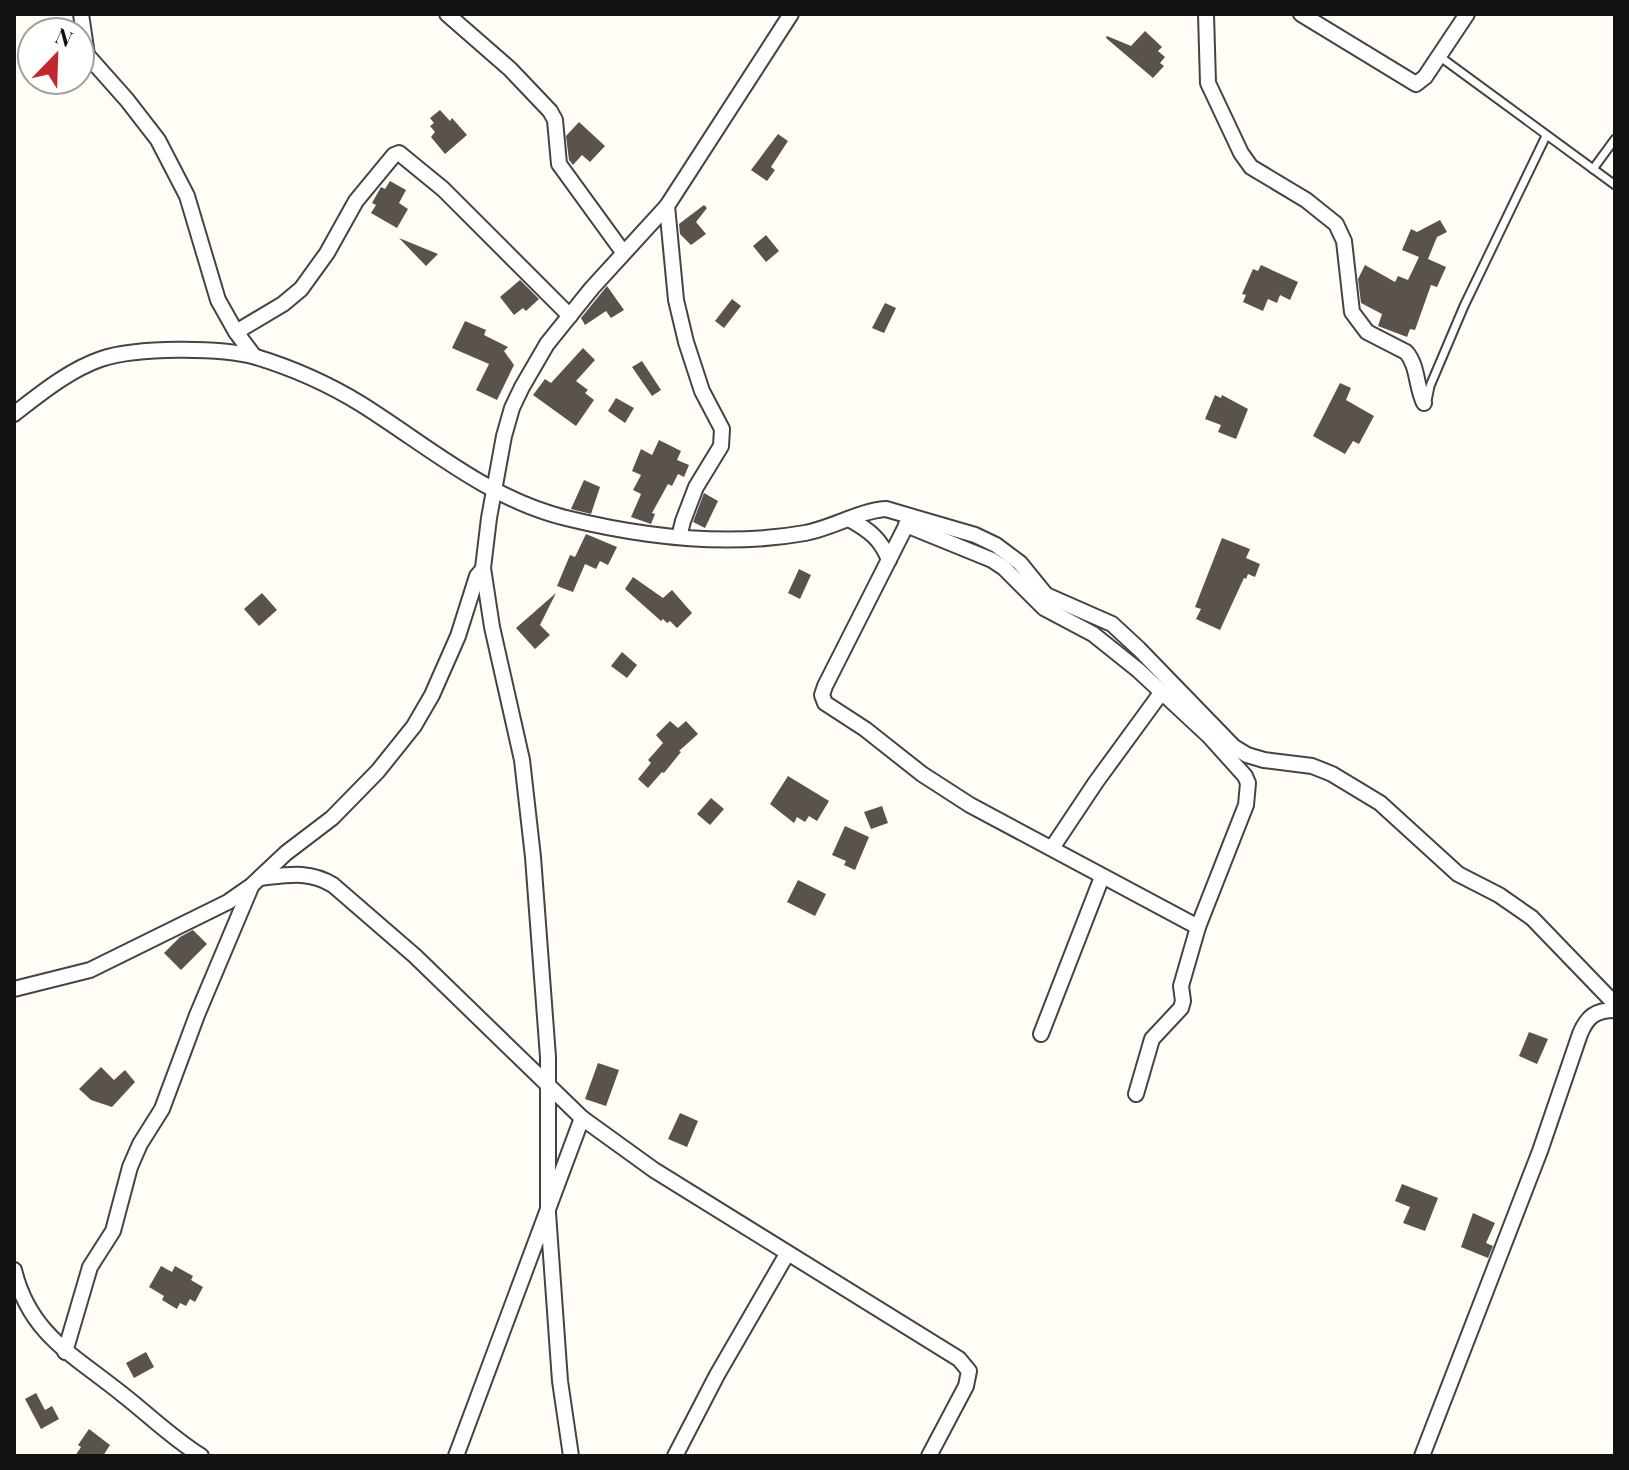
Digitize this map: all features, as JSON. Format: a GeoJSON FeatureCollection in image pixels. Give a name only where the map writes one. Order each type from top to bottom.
{"type":"FeatureCollection","features":[{"type":"Feature","properties":{"kind":"street"},"geometry":{"type":"LineString","coordinates":[[81,14],[87,55],[158,140],[187,196],[218,300],[254,356]]}},
{"type":"Feature","properties":{"kind":"street"},"geometry":{"type":"LineString","coordinates":[[447,14],[510,69],[550,111],[555,120],[559,164],[623,252]]}},
{"type":"Feature","properties":{"kind":"street"},"geometry":{"type":"LineString","coordinates":[[571,1456],[560,1381],[548,1213],[548,1057],[526,789],[483,568],[493,490],[512,408],[547,344],[623,252],[667,206],[791,14]]}},
{"type":"Feature","properties":{"kind":"street"},"geometry":{"type":"LineString","coordinates":[[1206,14],[1208,83],[1241,153],[1251,167],[1306,200],[1336,224],[1344,241],[1352,312],[1367,332],[1411,357],[1418,391],[1425,402]]}},
{"type":"Feature","properties":{"kind":"street"},"geometry":{"type":"LineString","coordinates":[[1301,14],[1416,84],[1421,82],[1467,14]]}},
{"type":"Feature","properties":{"kind":"street"},"geometry":{"type":"LineString","coordinates":[[236,332],[283,304],[301,289],[327,253],[356,201],[399,153],[443,189],[570,316]]}},
{"type":"Feature","properties":{"kind":"street"},"geometry":{"type":"LineString","coordinates":[[667,206],[676,300],[686,342],[702,391],[722,429],[721,446],[696,487],[679,537]]}},
{"type":"Feature","properties":{"kind":"street"},"geometry":{"type":"LineString","coordinates":[[14,414],[55,385],[97,360],[111,356],[138,351],[254,356],[359,403],[444,462],[493,490],[563,518],[651,535],[768,538],[808,532],[873,510],[886,509],[992,560],[1044,608],[1102,641],[1209,736],[1248,783],[1246,805],[1183,974],[1181,1008],[1152,1039],[1136,1094]]}},
{"type":"Feature","properties":{"kind":"street"},"geometry":{"type":"LineString","coordinates":[[849,519],[874,535],[883,545],[889,560]]}},
{"type":"Feature","properties":{"kind":"street"},"geometry":{"type":"LineString","coordinates":[[908,521],[825,686],[822,695],[825,703],[970,805],[1198,927]]}},
{"type":"Feature","properties":{"kind":"street"},"geometry":{"type":"LineString","coordinates":[[908,521],[975,535],[996,545],[1020,563],[1046,595],[1112,624],[1234,747],[1247,755],[1282,764],[1312,766],[1332,774],[1380,803],[1458,874],[1499,895],[1532,918],[1615,1007]]}},
{"type":"Feature","properties":{"kind":"street"},"geometry":{"type":"LineString","coordinates":[[14,989],[90,970],[228,902],[332,818],[378,771],[414,726],[447,662],[477,576],[483,568]]}},
{"type":"Feature","properties":{"kind":"street"},"geometry":{"type":"LineString","coordinates":[[1052,848],[1161,693]]}},
{"type":"Feature","properties":{"kind":"street"},"geometry":{"type":"LineString","coordinates":[[256,882],[308,874],[333,885],[415,956],[582,1118],[654,1170],[959,1359],[969,1371],[966,1386],[929,1456]]}},
{"type":"Feature","properties":{"kind":"street"},"geometry":{"type":"LineString","coordinates":[[1041,1034],[1102,877]]}},
{"type":"Feature","properties":{"kind":"street"},"geometry":{"type":"LineString","coordinates":[[65,1352],[82,1287],[90,1267],[113,1231],[130,1167],[162,1109],[256,882]]}},
{"type":"Feature","properties":{"kind":"street"},"geometry":{"type":"LineString","coordinates":[[1422,1456],[1540,1151],[1580,1034],[1593,1014],[1615,1007]]}},
{"type":"Feature","properties":{"kind":"street"},"geometry":{"type":"LineString","coordinates":[[456,1456],[582,1118]]}},
{"type":"Feature","properties":{"kind":"street"},"geometry":{"type":"LineString","coordinates":[[675,1456],[717,1375],[787,1254]]}},
{"type":"Feature","properties":{"kind":"street"},"geometry":{"type":"LineString","coordinates":[[14,1270],[29,1311],[45,1333],[160,1427],[201,1456]]}},
{"type":"Feature","properties":{"kind":"lane"},"geometry":{"type":"LineString","coordinates":[[1439,56],[1615,185]]}},
{"type":"Feature","properties":{"kind":"lane"},"geometry":{"type":"LineString","coordinates":[[1425,402],[1464,306],[1546,136]]}},
{"type":"Feature","properties":{"kind":"lane"},"geometry":{"type":"LineString","coordinates":[[1593,169],[1615,139]]}},
{"type":"Feature","properties":{"kind":"building"},"geometry":{"type":"Polygon","coordinates":[[[1145,31],[1162,47],[1158,51],[1165,57],[1160,63],[1164,66],[1153,78],[1106,38],[1131,46],[1145,31]]]}},
{"type":"Feature","properties":{"kind":"building"},"geometry":{"type":"Polygon","coordinates":[[[440,110],[467,135],[445,154],[431,137],[435,132],[430,126],[434,123],[430,118],[440,110]]]}},
{"type":"Feature","properties":{"kind":"building"},"geometry":{"type":"Polygon","coordinates":[[[579,122],[605,146],[590,162],[582,155],[573,165],[569,160],[566,136],[579,122]]]}},
{"type":"Feature","properties":{"kind":"building"},"geometry":{"type":"Polygon","coordinates":[[[778,134],[788,141],[771,167],[775,170],[767,181],[751,170],[778,134]]]}},
{"type":"Feature","properties":{"kind":"building"},"geometry":{"type":"Polygon","coordinates":[[[390,181],[406,190],[399,203],[408,209],[397,228],[371,213],[376,205],[372,203],[381,187],[385,189],[390,181]]]}},
{"type":"Feature","properties":{"kind":"building"},"geometry":{"type":"Polygon","coordinates":[[[704,205],[707,208],[696,222],[706,234],[691,245],[680,234],[679,224],[704,205]]]}},
{"type":"Feature","properties":{"kind":"building"},"geometry":{"type":"Polygon","coordinates":[[[1440,220],[1447,232],[1437,237],[1428,259],[1446,267],[1437,287],[1431,285],[1415,330],[1410,329],[1407,337],[1378,326],[1382,314],[1361,303],[1358,279],[1365,265],[1395,282],[1398,276],[1408,280],[1419,257],[1402,250],[1411,229],[1417,232],[1440,220]]]}},
{"type":"Feature","properties":{"kind":"building"},"geometry":{"type":"Polygon","coordinates":[[[766,235],[779,251],[766,262],[753,246],[766,235]]]}},
{"type":"Feature","properties":{"kind":"building"},"geometry":{"type":"Polygon","coordinates":[[[399,238],[438,254],[426,266],[399,238]]]}},
{"type":"Feature","properties":{"kind":"building"},"geometry":{"type":"Polygon","coordinates":[[[1261,265],[1298,282],[1290,300],[1280,295],[1277,303],[1268,299],[1263,311],[1243,302],[1246,295],[1242,294],[1253,269],[1258,271],[1261,265]]]}},
{"type":"Feature","properties":{"kind":"building"},"geometry":{"type":"Polygon","coordinates":[[[520,280],[539,299],[526,311],[523,308],[514,315],[500,297],[520,280]]]}},
{"type":"Feature","properties":{"kind":"building"},"geometry":{"type":"Polygon","coordinates":[[[607,286],[624,310],[611,318],[606,311],[585,325],[581,318],[607,286]]]}},
{"type":"Feature","properties":{"kind":"building"},"geometry":{"type":"Polygon","coordinates":[[[732,299],[741,306],[724,328],[715,321],[732,299]]]}},
{"type":"Feature","properties":{"kind":"building"},"geometry":{"type":"Polygon","coordinates":[[[885,303],[896,308],[884,333],[872,328],[885,303]]]}},
{"type":"Feature","properties":{"kind":"building"},"geometry":{"type":"Polygon","coordinates":[[[465,321],[486,330],[484,335],[508,347],[504,351],[514,365],[497,400],[476,390],[489,364],[452,348],[465,321]]]}},
{"type":"Feature","properties":{"kind":"building"},"geometry":{"type":"Polygon","coordinates":[[[583,348],[595,360],[576,381],[588,390],[585,393],[594,400],[576,426],[533,395],[545,379],[551,383],[583,348]]]}},
{"type":"Feature","properties":{"kind":"building"},"geometry":{"type":"Polygon","coordinates":[[[642,361],[661,390],[652,396],[632,367],[642,361]]]}},
{"type":"Feature","properties":{"kind":"building"},"geometry":{"type":"Polygon","coordinates":[[[1340,383],[1351,388],[1346,400],[1374,416],[1359,444],[1353,441],[1345,454],[1313,436],[1340,383]]]}},
{"type":"Feature","properties":{"kind":"building"},"geometry":{"type":"Polygon","coordinates":[[[1215,395],[1221,398],[1222,395],[1248,409],[1236,439],[1218,432],[1221,425],[1205,419],[1215,395]]]}},
{"type":"Feature","properties":{"kind":"building"},"geometry":{"type":"Polygon","coordinates":[[[616,398],[634,408],[625,423],[608,411],[616,398]]]}},
{"type":"Feature","properties":{"kind":"building"},"geometry":{"type":"Polygon","coordinates":[[[659,440],[681,451],[677,460],[689,465],[684,477],[678,474],[672,486],[668,484],[652,513],[655,514],[651,524],[631,517],[641,494],[633,490],[641,475],[632,471],[641,449],[652,455],[659,440]]]}},
{"type":"Feature","properties":{"kind":"building"},"geometry":{"type":"Polygon","coordinates":[[[584,480],[600,487],[591,514],[571,509],[584,480]]]}},
{"type":"Feature","properties":{"kind":"building"},"geometry":{"type":"Polygon","coordinates":[[[704,493],[718,501],[705,528],[693,522],[704,493]]]}},
{"type":"Feature","properties":{"kind":"building"},"geometry":{"type":"Polygon","coordinates":[[[586,534],[617,547],[608,565],[600,561],[596,569],[585,564],[573,592],[557,586],[570,555],[575,557],[586,534]]]}},
{"type":"Feature","properties":{"kind":"building"},"geometry":{"type":"Polygon","coordinates":[[[1222,538],[1250,549],[1246,558],[1260,564],[1255,577],[1248,574],[1244,578],[1220,630],[1196,619],[1201,609],[1195,607],[1222,538]]]}},
{"type":"Feature","properties":{"kind":"building"},"geometry":{"type":"Polygon","coordinates":[[[799,569],[811,575],[800,599],[788,593],[799,569]]]}},
{"type":"Feature","properties":{"kind":"building"},"geometry":{"type":"Polygon","coordinates":[[[633,577],[663,598],[672,590],[692,613],[677,628],[670,621],[661,621],[625,589],[633,577]]]}},
{"type":"Feature","properties":{"kind":"building"},"geometry":{"type":"Polygon","coordinates":[[[262,593],[277,610],[259,626],[244,609],[262,593]]]}},
{"type":"Feature","properties":{"kind":"building"},"geometry":{"type":"Polygon","coordinates":[[[556,593],[540,625],[550,635],[535,649],[516,628],[556,593]]]}},
{"type":"Feature","properties":{"kind":"building"},"geometry":{"type":"Polygon","coordinates":[[[622,652],[637,665],[627,678],[611,666],[622,652]]]}},
{"type":"Feature","properties":{"kind":"building"},"geometry":{"type":"Polygon","coordinates":[[[670,721],[678,728],[686,721],[698,734],[648,788],[638,779],[651,763],[648,760],[663,743],[656,735],[670,721]]]}},
{"type":"Feature","properties":{"kind":"building"},"geometry":{"type":"Polygon","coordinates":[[[788,776],[829,801],[817,821],[809,816],[805,822],[797,817],[794,823],[770,804],[788,776]]]}},
{"type":"Feature","properties":{"kind":"building"},"geometry":{"type":"Polygon","coordinates":[[[711,798],[724,809],[710,825],[697,814],[711,798]]]}},
{"type":"Feature","properties":{"kind":"building"},"geometry":{"type":"Polygon","coordinates":[[[882,806],[888,823],[871,829],[864,812],[882,806]]]}},
{"type":"Feature","properties":{"kind":"building"},"geometry":{"type":"Polygon","coordinates":[[[845,826],[869,837],[855,870],[844,865],[846,861],[832,855],[845,826]]]}},
{"type":"Feature","properties":{"kind":"building"},"geometry":{"type":"Polygon","coordinates":[[[798,880],[826,894],[815,916],[787,902],[798,880]]]}},
{"type":"Feature","properties":{"kind":"building"},"geometry":{"type":"Polygon","coordinates":[[[193,930],[207,944],[181,970],[164,953],[180,937],[193,930]]]}},
{"type":"Feature","properties":{"kind":"building"},"geometry":{"type":"Polygon","coordinates":[[[1529,1032],[1548,1039],[1537,1064],[1519,1056],[1529,1032]]]}},
{"type":"Feature","properties":{"kind":"building"},"geometry":{"type":"Polygon","coordinates":[[[598,1063],[619,1070],[606,1106],[585,1099],[598,1063]]]}},
{"type":"Feature","properties":{"kind":"building"},"geometry":{"type":"Polygon","coordinates":[[[101,1067],[114,1080],[125,1070],[135,1082],[112,1107],[91,1100],[79,1089],[101,1067]]]}},
{"type":"Feature","properties":{"kind":"building"},"geometry":{"type":"Polygon","coordinates":[[[680,1113],[698,1121],[687,1147],[668,1139],[680,1113]]]}},
{"type":"Feature","properties":{"kind":"building"},"geometry":{"type":"Polygon","coordinates":[[[1402,1184],[1438,1198],[1425,1231],[1403,1223],[1410,1207],[1395,1201],[1402,1184]]]}},
{"type":"Feature","properties":{"kind":"building"},"geometry":{"type":"Polygon","coordinates":[[[1473,1213],[1495,1223],[1486,1243],[1493,1246],[1488,1258],[1461,1247],[1473,1213]]]}},
{"type":"Feature","properties":{"kind":"building"},"geometry":{"type":"Polygon","coordinates":[[[161,1266],[172,1272],[175,1266],[193,1276],[191,1280],[203,1287],[195,1302],[190,1299],[186,1306],[180,1303],[177,1309],[149,1287],[161,1266]]]}},
{"type":"Feature","properties":{"kind":"building"},"geometry":{"type":"Polygon","coordinates":[[[146,1352],[154,1367],[134,1378],[126,1363],[146,1352]]]}},
{"type":"Feature","properties":{"kind":"building"},"geometry":{"type":"Polygon","coordinates":[[[36,1393],[45,1410],[52,1406],[59,1419],[41,1429],[25,1399],[36,1393]]]}},
{"type":"Feature","properties":{"kind":"building"},"geometry":{"type":"Polygon","coordinates":[[[89,1429],[110,1445],[103,1456],[75,1456],[81,1447],[78,1445],[89,1429]]]}}]}
